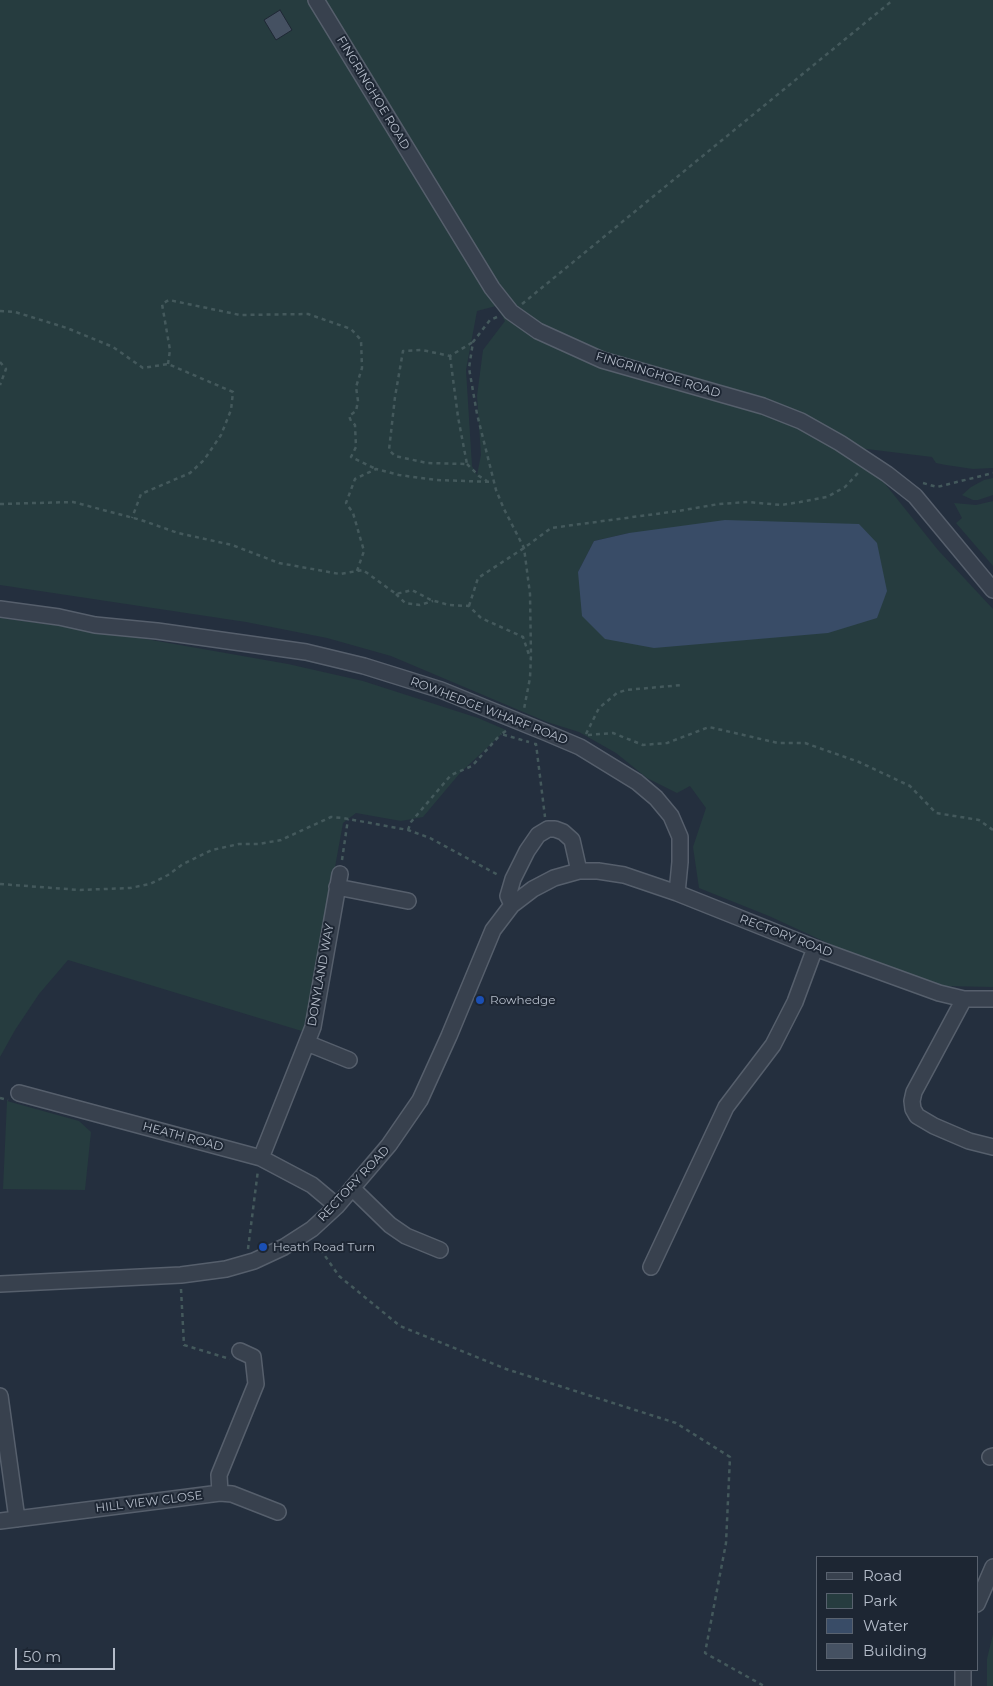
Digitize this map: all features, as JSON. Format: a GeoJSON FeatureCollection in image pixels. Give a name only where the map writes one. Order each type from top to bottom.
{"type":"FeatureCollection","features":[{"type":"Feature","properties":{"kind":"street","name":"FINGRINGHOE ROAD"},"geometry":{"type":"LineString","coordinates":[[316,0],[492,288],[510,312],[538,331],[602,360],[763,406],[801,421],[867,461],[915,496],[993,590]]}},
{"type":"Feature","properties":{"kind":"street","name":"ROWHEDGE WHARF ROAD"},"geometry":{"type":"LineString","coordinates":[[0,608],[59,617],[95,625],[157,631],[306,652],[364,666],[441,690],[516,720],[583,741],[656,798],[671,816],[680,837],[677,893]]}},
{"type":"Feature","properties":{"kind":"street"},"geometry":{"type":"LineString","coordinates":[[512,905],[508,896],[526,851],[538,835],[546,830],[555,829],[563,832],[572,840],[579,872]]}},
{"type":"Feature","properties":{"kind":"street","name":"RECTORY ROAD"},"geometry":{"type":"LineString","coordinates":[[0,1284],[180,1275],[226,1269],[247,1263],[284,1247],[308,1231],[337,1206],[390,1146],[420,1100],[493,930],[512,905],[533,889],[554,878],[579,872],[598,871],[624,875],[677,893],[815,948],[939,993],[964,1000],[993,999]]}},
{"type":"Feature","properties":{"kind":"street"},"geometry":{"type":"LineString","coordinates":[[338,880],[408,901]]}},
{"type":"Feature","properties":{"kind":"street","name":"DONYLAND WAY"},"geometry":{"type":"LineString","coordinates":[[260,1158],[313,1027],[338,880]]}},
{"type":"Feature","properties":{"kind":"street"},"geometry":{"type":"LineString","coordinates":[[652,1266],[726,1107],[773,1045],[795,1002],[815,948]]}},
{"type":"Feature","properties":{"kind":"street"},"geometry":{"type":"LineString","coordinates":[[964,1000],[914,1092],[912,1100],[913,1109],[918,1116],[934,1126],[969,1141],[993,1147]]}},
{"type":"Feature","properties":{"kind":"street"},"geometry":{"type":"LineString","coordinates":[[307,1043],[348,1060]]}},
{"type":"Feature","properties":{"kind":"street","name":"HEATH ROAD"},"geometry":{"type":"LineString","coordinates":[[19,1093],[260,1158],[312,1185],[337,1206]]}},
{"type":"Feature","properties":{"kind":"street"},"geometry":{"type":"LineString","coordinates":[[352,1188],[390,1225],[406,1236],[440,1250]]}},
{"type":"Feature","properties":{"kind":"street"},"geometry":{"type":"LineString","coordinates":[[220,1493],[219,1475],[256,1384],[252,1353]]}},
{"type":"Feature","properties":{"kind":"street"},"geometry":{"type":"LineString","coordinates":[[0,1396],[17,1519]]}},
{"type":"Feature","properties":{"kind":"street","name":"HILL VIEW CLOSE"},"geometry":{"type":"LineString","coordinates":[[0,1521],[220,1493],[232,1494],[278,1512]]}},
{"type":"Feature","properties":{"kind":"street"},"geometry":{"type":"LineString","coordinates":[[978,1602],[993,1567]]}},
{"type":"Feature","properties":{"kind":"street"},"geometry":{"type":"LineString","coordinates":[[963,1671],[963,1686]]}},
{"type":"Feature","properties":{"kind":"path"},"geometry":{"type":"LineString","coordinates":[[467,464],[427,463],[395,456],[389,450],[403,351],[422,350],[450,356],[473,342],[490,320],[510,312],[529,299],[893,0]]}},
{"type":"Feature","properties":{"kind":"path"},"geometry":{"type":"LineString","coordinates":[[168,364],[170,350],[162,304],[169,300],[240,315],[308,314],[351,330],[361,340],[362,368],[356,387],[358,401],[356,411],[349,416],[350,421],[355,425],[356,447],[351,457],[376,470],[399,475],[436,480],[494,482]]}},
{"type":"Feature","properties":{"kind":"path"},"geometry":{"type":"LineString","coordinates":[[0,311],[15,312],[67,328],[113,347],[143,368],[168,364],[233,392],[231,410],[221,435],[204,460],[190,473],[141,494],[132,518]]}},
{"type":"Feature","properties":{"kind":"path"},"geometry":{"type":"LineString","coordinates":[[408,830],[411,822],[451,775],[472,766],[516,720],[530,678],[530,594],[524,548],[504,509],[494,482],[477,414],[469,368],[473,342]]}},
{"type":"Feature","properties":{"kind":"path"},"geometry":{"type":"LineString","coordinates":[[450,356],[458,417],[467,464],[478,476],[490,482]]}},
{"type":"Feature","properties":{"kind":"path"},"geometry":{"type":"LineString","coordinates":[[0,362],[6,369],[0,385]]}},
{"type":"Feature","properties":{"kind":"path"},"geometry":{"type":"LineString","coordinates":[[469,606],[478,578],[551,528],[678,512],[719,504],[748,502],[781,505],[827,497],[845,487],[867,461]]}},
{"type":"Feature","properties":{"kind":"path"},"geometry":{"type":"LineString","coordinates":[[357,571],[364,551],[353,513],[346,503],[355,479],[376,470]]}},
{"type":"Feature","properties":{"kind":"path"},"geometry":{"type":"LineString","coordinates":[[920,481],[926,485],[937,486],[993,472]]}},
{"type":"Feature","properties":{"kind":"path"},"geometry":{"type":"LineString","coordinates":[[0,504],[72,502],[178,533],[232,545],[280,563],[340,574],[363,570],[396,594],[405,603],[420,605],[434,601]]}},
{"type":"Feature","properties":{"kind":"path"},"geometry":{"type":"LineString","coordinates":[[396,594],[412,590],[434,601],[449,605],[469,606],[480,618],[523,637],[531,659]]}},
{"type":"Feature","properties":{"kind":"path"},"geometry":{"type":"LineString","coordinates":[[583,741],[599,708],[617,693],[626,690],[682,685]]}},
{"type":"Feature","properties":{"kind":"path"},"geometry":{"type":"LineString","coordinates":[[501,734],[516,720]]}},
{"type":"Feature","properties":{"kind":"path"},"geometry":{"type":"LineString","coordinates":[[583,741],[613,733],[643,745],[668,743],[710,727],[778,743],[805,743],[859,762],[910,786],[936,813],[979,820],[993,830]]}},
{"type":"Feature","properties":{"kind":"path"},"geometry":{"type":"LineString","coordinates":[[501,734],[536,744],[546,830]]}},
{"type":"Feature","properties":{"kind":"path"},"geometry":{"type":"LineString","coordinates":[[0,884],[80,890],[144,886],[168,876],[183,864],[212,850],[239,844],[258,844],[281,840],[331,817],[408,830],[430,838],[512,883]]}},
{"type":"Feature","properties":{"kind":"path"},"geometry":{"type":"LineString","coordinates":[[338,880],[348,819]]}},
{"type":"Feature","properties":{"kind":"path"},"geometry":{"type":"LineString","coordinates":[[247,1263],[260,1158]]}},
{"type":"Feature","properties":{"kind":"path"},"geometry":{"type":"LineString","coordinates":[[308,1231],[339,1276],[400,1326],[506,1369],[676,1422],[730,1457],[726,1543],[705,1653],[764,1686]]}},
{"type":"Feature","properties":{"kind":"path"},"geometry":{"type":"LineString","coordinates":[[180,1275],[184,1345],[232,1360],[252,1353]]}},
{"type":"Feature","properties":{"kind":"green space"},"geometry":{"type":"Polygon","coordinates":[[[0,0],[993,0],[993,468],[973,469],[936,463],[932,457],[834,445],[878,475],[938,550],[993,609],[993,987],[942,986],[858,957],[769,916],[699,888],[693,847],[706,808],[690,786],[677,793],[647,778],[616,753],[579,732],[547,722],[391,656],[327,638],[246,622],[0,585],[0,0]],[[496,306],[477,311],[466,370],[472,466],[477,475],[481,455],[477,396],[483,350],[505,321],[496,306]],[[629,533],[594,541],[578,572],[629,533]]]}},
{"type":"Feature","properties":{"kind":"green space"},"geometry":{"type":"Polygon","coordinates":[[[993,478],[993,495],[973,500],[962,495],[971,487],[984,480],[993,478]]]}},
{"type":"Feature","properties":{"kind":"green space"},"geometry":{"type":"Polygon","coordinates":[[[993,501],[993,566],[956,523],[962,518],[954,503],[976,505],[993,501]]]}},
{"type":"Feature","properties":{"kind":"green space"},"geometry":{"type":"Polygon","coordinates":[[[0,618],[106,632],[288,664],[363,681],[478,718],[506,730],[460,773],[423,817],[401,821],[356,813],[343,823],[305,1032],[68,960],[39,994],[0,1057],[0,618]]]}},
{"type":"Feature","properties":{"kind":"green space"},"geometry":{"type":"Polygon","coordinates":[[[7,1101],[79,1121],[91,1132],[85,1190],[3,1189],[7,1101]]]}},
{"type":"Feature","properties":{"kind":"green space"},"geometry":{"type":"Polygon","coordinates":[[[993,1634],[993,1686],[987,1686],[987,1659],[993,1634]]]}},
{"type":"Feature","properties":{"kind":"water"},"geometry":{"type":"Polygon","coordinates":[[[725,520],[859,524],[877,543],[887,591],[877,618],[828,633],[654,648],[605,639],[582,616],[578,572],[594,541],[629,533],[725,520]]]}},
{"type":"Feature","properties":{"kind":"building"},"geometry":{"type":"Polygon","coordinates":[[[280,10],[292,30],[276,40],[264,20],[280,10]]]}},
{"type":"Feature","properties":{"kind":"place","name":"Rowhedge"},"geometry":{"type":"Point","coordinates":[480,1000]}},
{"type":"Feature","properties":{"kind":"place","name":"Heath Road Turn"},"geometry":{"type":"Point","coordinates":[263,1247]}}]}
